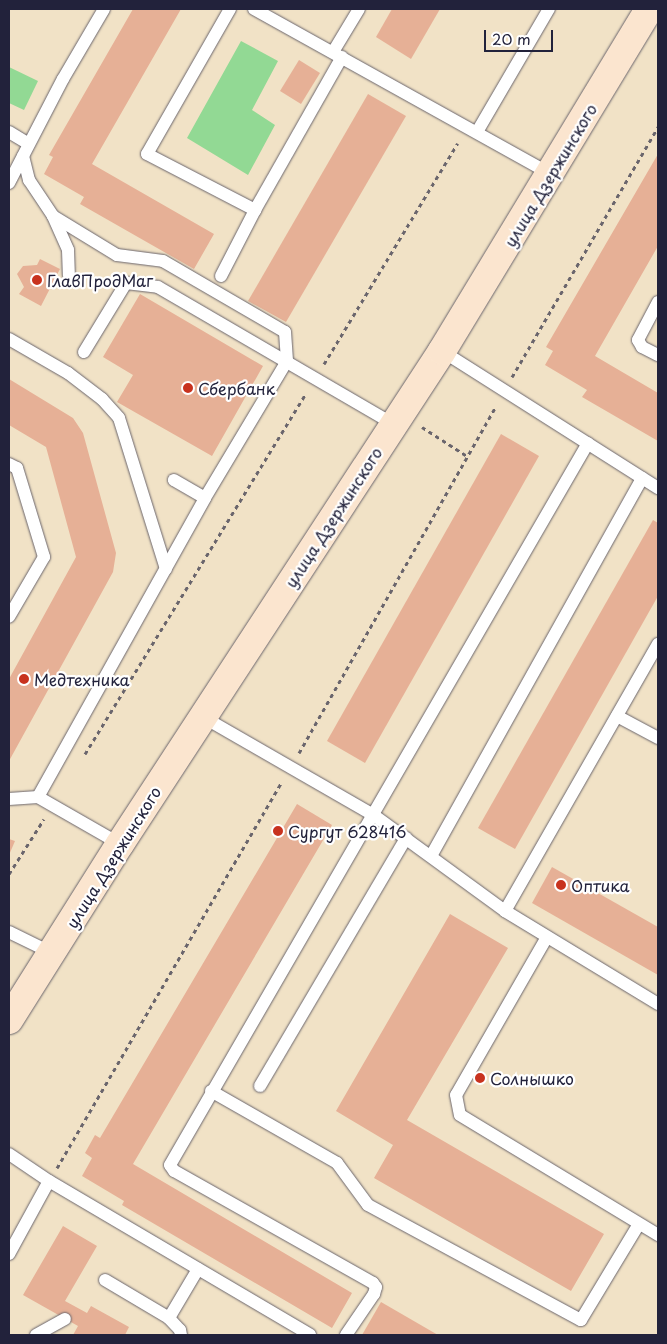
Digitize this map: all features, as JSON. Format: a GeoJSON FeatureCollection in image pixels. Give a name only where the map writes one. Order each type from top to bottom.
{"type":"FeatureCollection","features":[{"type":"Feature","properties":{"kind":"main road","name":"улица Дзержинского"},"geometry":{"type":"LineString","coordinates":[[9,1020],[120,844],[442,351],[551,174],[649,9]]}},
{"type":"Feature","properties":{"kind":"lane"},"geometry":{"type":"LineString","coordinates":[[9,183],[63,79],[104,9]]}},
{"type":"Feature","properties":{"kind":"lane"},"geometry":{"type":"LineString","coordinates":[[230,9],[147,154],[255,210]]}},
{"type":"Feature","properties":{"kind":"lane"},"geometry":{"type":"LineString","coordinates":[[254,9],[551,174]]}},
{"type":"Feature","properties":{"kind":"lane"},"geometry":{"type":"LineString","coordinates":[[221,276],[337,55],[359,9]]}},
{"type":"Feature","properties":{"kind":"lane"},"geometry":{"type":"LineString","coordinates":[[472,130],[549,9]]}},
{"type":"Feature","properties":{"kind":"lane"},"geometry":{"type":"LineString","coordinates":[[9,132],[29,144]]}},
{"type":"Feature","properties":{"kind":"lane"},"geometry":{"type":"LineString","coordinates":[[23,156],[29,180],[53,216],[68,250],[69,276]]}},
{"type":"Feature","properties":{"kind":"lane"},"geometry":{"type":"LineString","coordinates":[[38,797],[205,498],[287,361],[285,332],[163,261],[117,255],[53,216]]}},
{"type":"Feature","properties":{"kind":"lane"},"geometry":{"type":"LineString","coordinates":[[84,352],[126,283],[158,287],[393,424]]}},
{"type":"Feature","properties":{"kind":"lane"},"geometry":{"type":"LineString","coordinates":[[658,302],[638,340],[642,346],[658,355]]}},
{"type":"Feature","properties":{"kind":"lane"},"geometry":{"type":"LineString","coordinates":[[9,339],[68,373],[102,399],[118,418],[166,569]]}},
{"type":"Feature","properties":{"kind":"lane"},"geometry":{"type":"LineString","coordinates":[[442,351],[658,488]]}},
{"type":"Feature","properties":{"kind":"lane"},"geometry":{"type":"LineString","coordinates":[[346,1335],[374,1294],[376,1288],[373,1283],[174,1171],[170,1165],[211,1091],[588,443]]}},
{"type":"Feature","properties":{"kind":"lane"},"geometry":{"type":"LineString","coordinates":[[9,464],[17,468],[44,557],[9,617]]}},
{"type":"Feature","properties":{"kind":"lane"},"geometry":{"type":"LineString","coordinates":[[431,856],[642,478]]}},
{"type":"Feature","properties":{"kind":"lane"},"geometry":{"type":"LineString","coordinates":[[174,480],[205,498]]}},
{"type":"Feature","properties":{"kind":"lane"},"geometry":{"type":"LineString","coordinates":[[505,912],[658,644]]}},
{"type":"Feature","properties":{"kind":"lane"},"geometry":{"type":"LineString","coordinates":[[617,716],[658,738]]}},
{"type":"Feature","properties":{"kind":"lane"},"geometry":{"type":"LineString","coordinates":[[203,717],[372,814],[505,912],[658,1004]]}},
{"type":"Feature","properties":{"kind":"lane"},"geometry":{"type":"LineString","coordinates":[[9,799],[38,797],[120,844]]}},
{"type":"Feature","properties":{"kind":"lane"},"geometry":{"type":"LineString","coordinates":[[260,1086],[406,838]]}},
{"type":"Feature","properties":{"kind":"lane"},"geometry":{"type":"LineString","coordinates":[[9,932],[52,954]]}},
{"type":"Feature","properties":{"kind":"lane"},"geometry":{"type":"LineString","coordinates":[[547,937],[456,1095],[460,1115],[638,1224],[658,1234]]}},
{"type":"Feature","properties":{"kind":"lane"},"geometry":{"type":"LineString","coordinates":[[211,1091],[338,1164],[368,1205],[581,1320],[638,1224]]}},
{"type":"Feature","properties":{"kind":"lane"},"geometry":{"type":"LineString","coordinates":[[9,1154],[49,1181],[310,1335]]}},
{"type":"Feature","properties":{"kind":"lane"},"geometry":{"type":"LineString","coordinates":[[9,1254],[49,1181]]}},
{"type":"Feature","properties":{"kind":"lane"},"geometry":{"type":"LineString","coordinates":[[169,1318],[198,1269]]}},
{"type":"Feature","properties":{"kind":"lane"},"geometry":{"type":"LineString","coordinates":[[105,1280],[169,1318],[180,1330],[181,1335]]}},
{"type":"Feature","properties":{"kind":"lane"},"geometry":{"type":"LineString","coordinates":[[36,1335],[65,1319]]}},
{"type":"Feature","properties":{"kind":"path"},"geometry":{"type":"LineString","coordinates":[[49,1181],[290,767],[504,390],[658,127]]}},
{"type":"Feature","properties":{"kind":"path"},"geometry":{"type":"LineString","coordinates":[[84,755],[316,378],[472,130]]}},
{"type":"Feature","properties":{"kind":"path"},"geometry":{"type":"LineString","coordinates":[[9,874],[53,806]]}},
{"type":"Feature","properties":{"kind":"green space"},"geometry":{"type":"Polygon","coordinates":[[[241,41],[278,61],[252,110],[275,125],[248,175],[187,138],[241,41]]]}},
{"type":"Feature","properties":{"kind":"green space"},"geometry":{"type":"Polygon","coordinates":[[[9,67],[38,81],[24,110],[9,103],[9,67]]]}},
{"type":"Feature","properties":{"kind":"building"},"geometry":{"type":"Polygon","coordinates":[[[133,9],[181,9],[92,164],[214,234],[194,269],[80,204],[84,197],[44,174],[53,157],[49,155],[133,9]]]}},
{"type":"Feature","properties":{"kind":"building"},"geometry":{"type":"Polygon","coordinates":[[[392,9],[440,9],[411,59],[376,37],[392,9]]]}},
{"type":"Feature","properties":{"kind":"building"},"geometry":{"type":"Polygon","coordinates":[[[299,60],[320,73],[301,104],[280,91],[299,60]]]}},
{"type":"Feature","properties":{"kind":"building"},"geometry":{"type":"Polygon","coordinates":[[[368,94],[406,116],[286,322],[248,301],[368,94]]]}},
{"type":"Feature","properties":{"kind":"building"},"geometry":{"type":"Polygon","coordinates":[[[658,154],[658,246],[595,356],[658,393],[658,441],[582,397],[587,390],[545,365],[553,351],[546,347],[658,154]]]}},
{"type":"Feature","properties":{"kind":"building","name":"ГлавПродМаг"},"geometry":{"type":"Polygon","coordinates":[[[40,259],[60,269],[41,306],[19,294],[24,287],[17,274],[23,266],[37,265],[40,259]]]}},
{"type":"Feature","properties":{"kind":"building","name":"Сбербанк"},"geometry":{"type":"Polygon","coordinates":[[[140,294],[263,366],[212,456],[117,402],[133,375],[103,357],[140,294]]]}},
{"type":"Feature","properties":{"kind":"building"},"geometry":{"type":"Polygon","coordinates":[[[9,379],[73,418],[83,433],[116,553],[113,572],[9,761],[9,679],[76,557],[46,447],[9,425],[9,379]]]}},
{"type":"Feature","properties":{"kind":"building"},"geometry":{"type":"Polygon","coordinates":[[[501,434],[539,456],[365,763],[327,741],[501,434]]]}},
{"type":"Feature","properties":{"kind":"building"},"geometry":{"type":"Polygon","coordinates":[[[653,520],[658,523],[658,596],[515,849],[478,828],[653,520]]]}},
{"type":"Feature","properties":{"kind":"building"},"geometry":{"type":"Polygon","coordinates":[[[297,804],[332,825],[133,1164],[352,1293],[332,1328],[122,1205],[124,1201],[82,1176],[92,1158],[85,1153],[95,1135],[100,1138],[297,804]]]}},
{"type":"Feature","properties":{"kind":"building"},"geometry":{"type":"Polygon","coordinates":[[[9,839],[15,841],[9,855],[9,839]]]}},
{"type":"Feature","properties":{"kind":"building"},"geometry":{"type":"Polygon","coordinates":[[[552,867],[658,927],[658,975],[532,903],[552,867]]]}},
{"type":"Feature","properties":{"kind":"building"},"geometry":{"type":"Polygon","coordinates":[[[450,914],[508,948],[407,1120],[604,1234],[571,1291],[374,1178],[393,1145],[336,1111],[450,914]]]}},
{"type":"Feature","properties":{"kind":"building"},"geometry":{"type":"Polygon","coordinates":[[[63,1226],[97,1246],[65,1301],[87,1313],[91,1306],[129,1327],[125,1335],[73,1335],[78,1326],[23,1295],[63,1226]]]}},
{"type":"Feature","properties":{"kind":"building"},"geometry":{"type":"Polygon","coordinates":[[[381,1302],[438,1335],[362,1335],[381,1302]]]}},
{"type":"Feature","properties":{"kind":"place","name":"ГлавПродМаг"},"geometry":{"type":"Point","coordinates":[37,280]}},
{"type":"Feature","properties":{"kind":"place","name":"Сбербанк"},"geometry":{"type":"Point","coordinates":[188,388]}},
{"type":"Feature","properties":{"kind":"place","name":"Медтехника"},"geometry":{"type":"Point","coordinates":[24,679]}},
{"type":"Feature","properties":{"kind":"place","name":"Сургут 628416"},"geometry":{"type":"Point","coordinates":[278,831]}},
{"type":"Feature","properties":{"kind":"place","name":"Оптика"},"geometry":{"type":"Point","coordinates":[561,885]}},
{"type":"Feature","properties":{"kind":"place","name":"Солнышко"},"geometry":{"type":"Point","coordinates":[480,1078]}}]}
